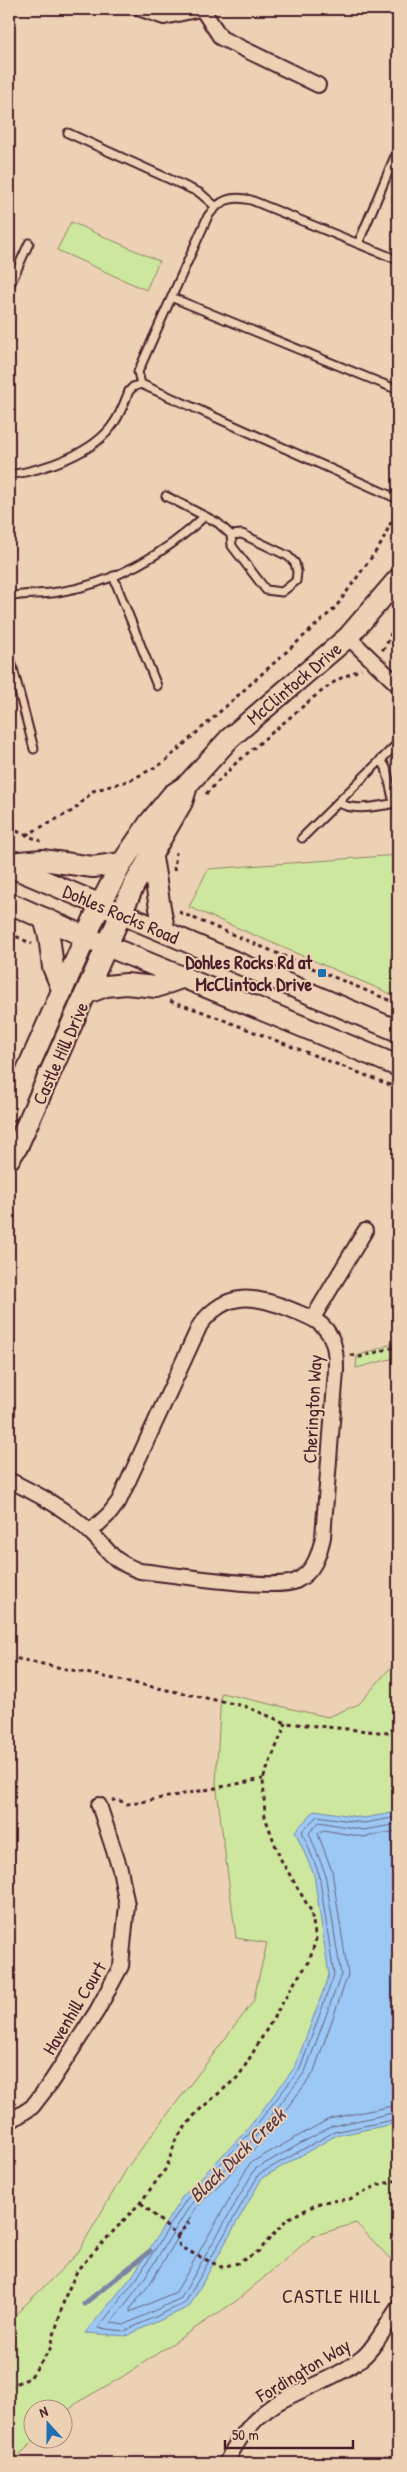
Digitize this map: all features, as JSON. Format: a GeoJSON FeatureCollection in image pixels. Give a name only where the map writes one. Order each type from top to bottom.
{"type":"FeatureCollection","features":[{"type":"Feature","properties":{"kind":"main road","name":"McClintock Drive"},"geometry":{"type":"LineString","coordinates":[[85,936],[122,863],[172,795],[187,785],[230,738],[348,637],[398,579]]}},
{"type":"Feature","properties":{"kind":"main road","name":"McClintock Drive"},"geometry":{"type":"LineString","coordinates":[[107,946],[151,854],[182,802],[187,785]]}},
{"type":"Feature","properties":{"kind":"main road"},"geometry":{"type":"LineString","coordinates":[[151,854],[157,880],[157,901],[165,932]]}},
{"type":"Feature","properties":{"kind":"main road"},"geometry":{"type":"LineString","coordinates":[[9,865],[42,860],[93,867],[122,863]]}},
{"type":"Feature","properties":{"kind":"main road","name":"Dohles Rocks Road"},"geometry":{"type":"LineString","coordinates":[[9,865],[398,1030]]}},
{"type":"Feature","properties":{"kind":"main road","name":"Dohles Rocks Road"},"geometry":{"type":"LineString","coordinates":[[9,903],[107,946],[398,1066]]}},
{"type":"Feature","properties":{"kind":"main road"},"geometry":{"type":"LineString","coordinates":[[44,918],[50,936],[53,967],[62,989]]}},
{"type":"Feature","properties":{"kind":"main road","name":"Castle Hill Drive"},"geometry":{"type":"LineString","coordinates":[[9,1111],[85,936]]}},
{"type":"Feature","properties":{"kind":"main road","name":"Castle Hill Drive"},"geometry":{"type":"LineString","coordinates":[[9,1159],[17,1147],[107,946]]}},
{"type":"Feature","properties":{"kind":"main road"},"geometry":{"type":"LineString","coordinates":[[87,993],[106,986],[126,984],[156,987],[184,977]]}},
{"type":"Feature","properties":{"kind":"street"},"geometry":{"type":"LineString","coordinates":[[141,9],[164,17],[201,9],[221,38],[318,85]]}},
{"type":"Feature","properties":{"kind":"street"},"geometry":{"type":"LineString","coordinates":[[348,637],[398,685]]}},
{"type":"Feature","properties":{"kind":"street"},"geometry":{"type":"LineString","coordinates":[[313,1318],[365,1231]]}},
{"type":"Feature","properties":{"kind":"street","name":"Cherington Way"},"geometry":{"type":"LineString","coordinates":[[9,1480],[44,1498],[90,1532],[110,1556],[140,1572],[265,1585],[295,1581],[307,1572],[318,1558],[323,1537],[336,1352],[330,1336],[323,1325],[313,1318],[254,1297],[226,1302],[207,1315],[200,1325],[119,1501],[90,1532]]}},
{"type":"Feature","properties":{"kind":"street","name":"Havenhill Court"},"geometry":{"type":"LineString","coordinates":[[9,2122],[32,2107],[49,2085],[97,2011],[121,1966],[127,1905],[120,1869],[99,1805]]}},
{"type":"Feature","properties":{"kind":"street","name":"Fordington Way"},"geometry":{"type":"LineString","coordinates":[[226,2463],[233,2447],[251,2425],[276,2404],[339,2373],[364,2357],[398,2308]]}},
{"type":"Feature","properties":{"kind":"lane"},"geometry":{"type":"LineString","coordinates":[[68,133],[200,193],[215,206]]}},
{"type":"Feature","properties":{"kind":"lane"},"geometry":{"type":"LineString","coordinates":[[358,244],[398,149]]}},
{"type":"Feature","properties":{"kind":"lane"},"geometry":{"type":"LineString","coordinates":[[142,384],[138,372],[173,298],[208,216],[215,206],[227,198],[238,197],[251,200],[398,260]]}},
{"type":"Feature","properties":{"kind":"lane"},"geometry":{"type":"LineString","coordinates":[[9,287],[29,243]]}},
{"type":"Feature","properties":{"kind":"lane"},"geometry":{"type":"LineString","coordinates":[[173,298],[398,390]]}},
{"type":"Feature","properties":{"kind":"lane"},"geometry":{"type":"LineString","coordinates":[[9,475],[44,468],[83,449],[114,424],[129,391],[132,387],[142,384],[398,499]]}},
{"type":"Feature","properties":{"kind":"lane"},"geometry":{"type":"LineString","coordinates":[[166,496],[205,516],[231,535],[242,534],[288,556],[295,563],[296,581],[282,592],[266,590],[232,546],[231,535]]}},
{"type":"Feature","properties":{"kind":"lane"},"geometry":{"type":"LineString","coordinates":[[9,597],[59,592],[85,586],[113,576],[139,565],[163,551],[184,536],[205,516]]}},
{"type":"Feature","properties":{"kind":"lane"},"geometry":{"type":"LineString","coordinates":[[113,576],[157,686]]}},
{"type":"Feature","properties":{"kind":"lane"},"geometry":{"type":"LineString","coordinates":[[9,654],[34,749]]}},
{"type":"Feature","properties":{"kind":"lane"},"geometry":{"type":"LineString","coordinates":[[302,838],[398,743]]}},
{"type":"Feature","properties":{"kind":"lane"},"geometry":{"type":"LineString","coordinates":[[338,802],[348,807],[396,803],[386,768],[381,760]]}},
{"type":"Feature","properties":{"kind":"path"},"geometry":{"type":"LineString","coordinates":[[26,835],[74,810],[93,791],[131,780],[163,763],[335,608],[381,544],[398,506]]}},
{"type":"Feature","properties":{"kind":"path"},"geometry":{"type":"LineString","coordinates":[[200,802],[236,763],[266,737],[336,680],[359,672],[371,658],[386,647],[389,635],[398,619]]}},
{"type":"Feature","properties":{"kind":"path"},"geometry":{"type":"LineString","coordinates":[[173,879],[177,848]]}},
{"type":"Feature","properties":{"kind":"path"},"geometry":{"type":"LineString","coordinates":[[174,906],[186,917],[398,1004]]}},
{"type":"Feature","properties":{"kind":"path"},"geometry":{"type":"LineString","coordinates":[[9,933],[27,940],[35,948]]}},
{"type":"Feature","properties":{"kind":"path"},"geometry":{"type":"LineString","coordinates":[[163,1000],[203,1012],[398,1088]]}},
{"type":"Feature","properties":{"kind":"path"},"geometry":{"type":"LineString","coordinates":[[336,1352],[360,1357],[398,1346]]}},
{"type":"Feature","properties":{"kind":"path"},"geometry":{"type":"LineString","coordinates":[[9,1657],[244,1706],[286,1723],[388,1733],[398,1724]]}},
{"type":"Feature","properties":{"kind":"path"},"geometry":{"type":"LineString","coordinates":[[9,2386],[30,2378],[50,2349],[64,2297],[78,2269],[140,2203],[168,2167],[176,2139],[197,2112],[239,2076],[296,1980],[310,1962],[316,1939],[311,1911],[280,1858],[265,1817],[263,1779],[286,1723]]}},
{"type":"Feature","properties":{"kind":"path"},"geometry":{"type":"LineString","coordinates":[[99,1805],[116,1799],[127,1804],[136,1803],[263,1779]]}},
{"type":"Feature","properties":{"kind":"path"},"geometry":{"type":"LineString","coordinates":[[140,2203],[177,2236],[180,2247],[220,2267],[238,2263],[259,2251],[288,2219],[305,2210],[322,2202],[350,2199],[378,2185],[398,2180]]}},
{"type":"Feature","properties":{"kind":"path"},"geometry":{"type":"LineString","coordinates":[[177,2236],[189,2222]]}},
{"type":"Feature","properties":{"kind":"green space"},"geometry":{"type":"Polygon","coordinates":[[[71,222],[159,261],[146,290],[57,250],[71,222]]]}},
{"type":"Feature","properties":{"kind":"green space"},"geometry":{"type":"Polygon","coordinates":[[[398,855],[398,997],[189,907],[208,869],[398,855]]]}},
{"type":"Feature","properties":{"kind":"green space"},"geometry":{"type":"Polygon","coordinates":[[[398,1342],[398,1357],[356,1368],[357,1356],[398,1342]]]}},
{"type":"Feature","properties":{"kind":"green space"},"geometry":{"type":"Polygon","coordinates":[[[398,1659],[398,2267],[356,2223],[313,2236],[236,2301],[122,2377],[72,2407],[72,2400],[22,2400],[22,2450],[24,2450],[9,2463],[9,2321],[77,2254],[129,2165],[253,2002],[267,1943],[236,1938],[216,1783],[221,1693],[328,1717],[359,1704],[398,1659]]]}},
{"type":"Feature","properties":{"kind":"water"},"geometry":{"type":"Polygon","coordinates":[[[315,1810],[364,1818],[398,1812],[398,2123],[335,2136],[262,2178],[189,2307],[126,2336],[85,2333],[133,2275],[182,2197],[247,2130],[295,2067],[329,1975],[314,1875],[295,1831],[315,1810]]]}},
{"type":"Feature","properties":{"kind":"waterway","name":"Black Duck Creek"},"geometry":{"type":"LineString","coordinates":[[84,2304],[150,2251]]}},
{"type":"Feature","properties":{"kind":"place","name":"Dohles Rocks Rd at McClintock Drive"},"geometry":{"type":"Point","coordinates":[322,973]}},
{"type":"Feature","properties":{"kind":"district","name":"CASTLE HILL"},"geometry":{"type":"Point","coordinates":[332,2296]}}]}
